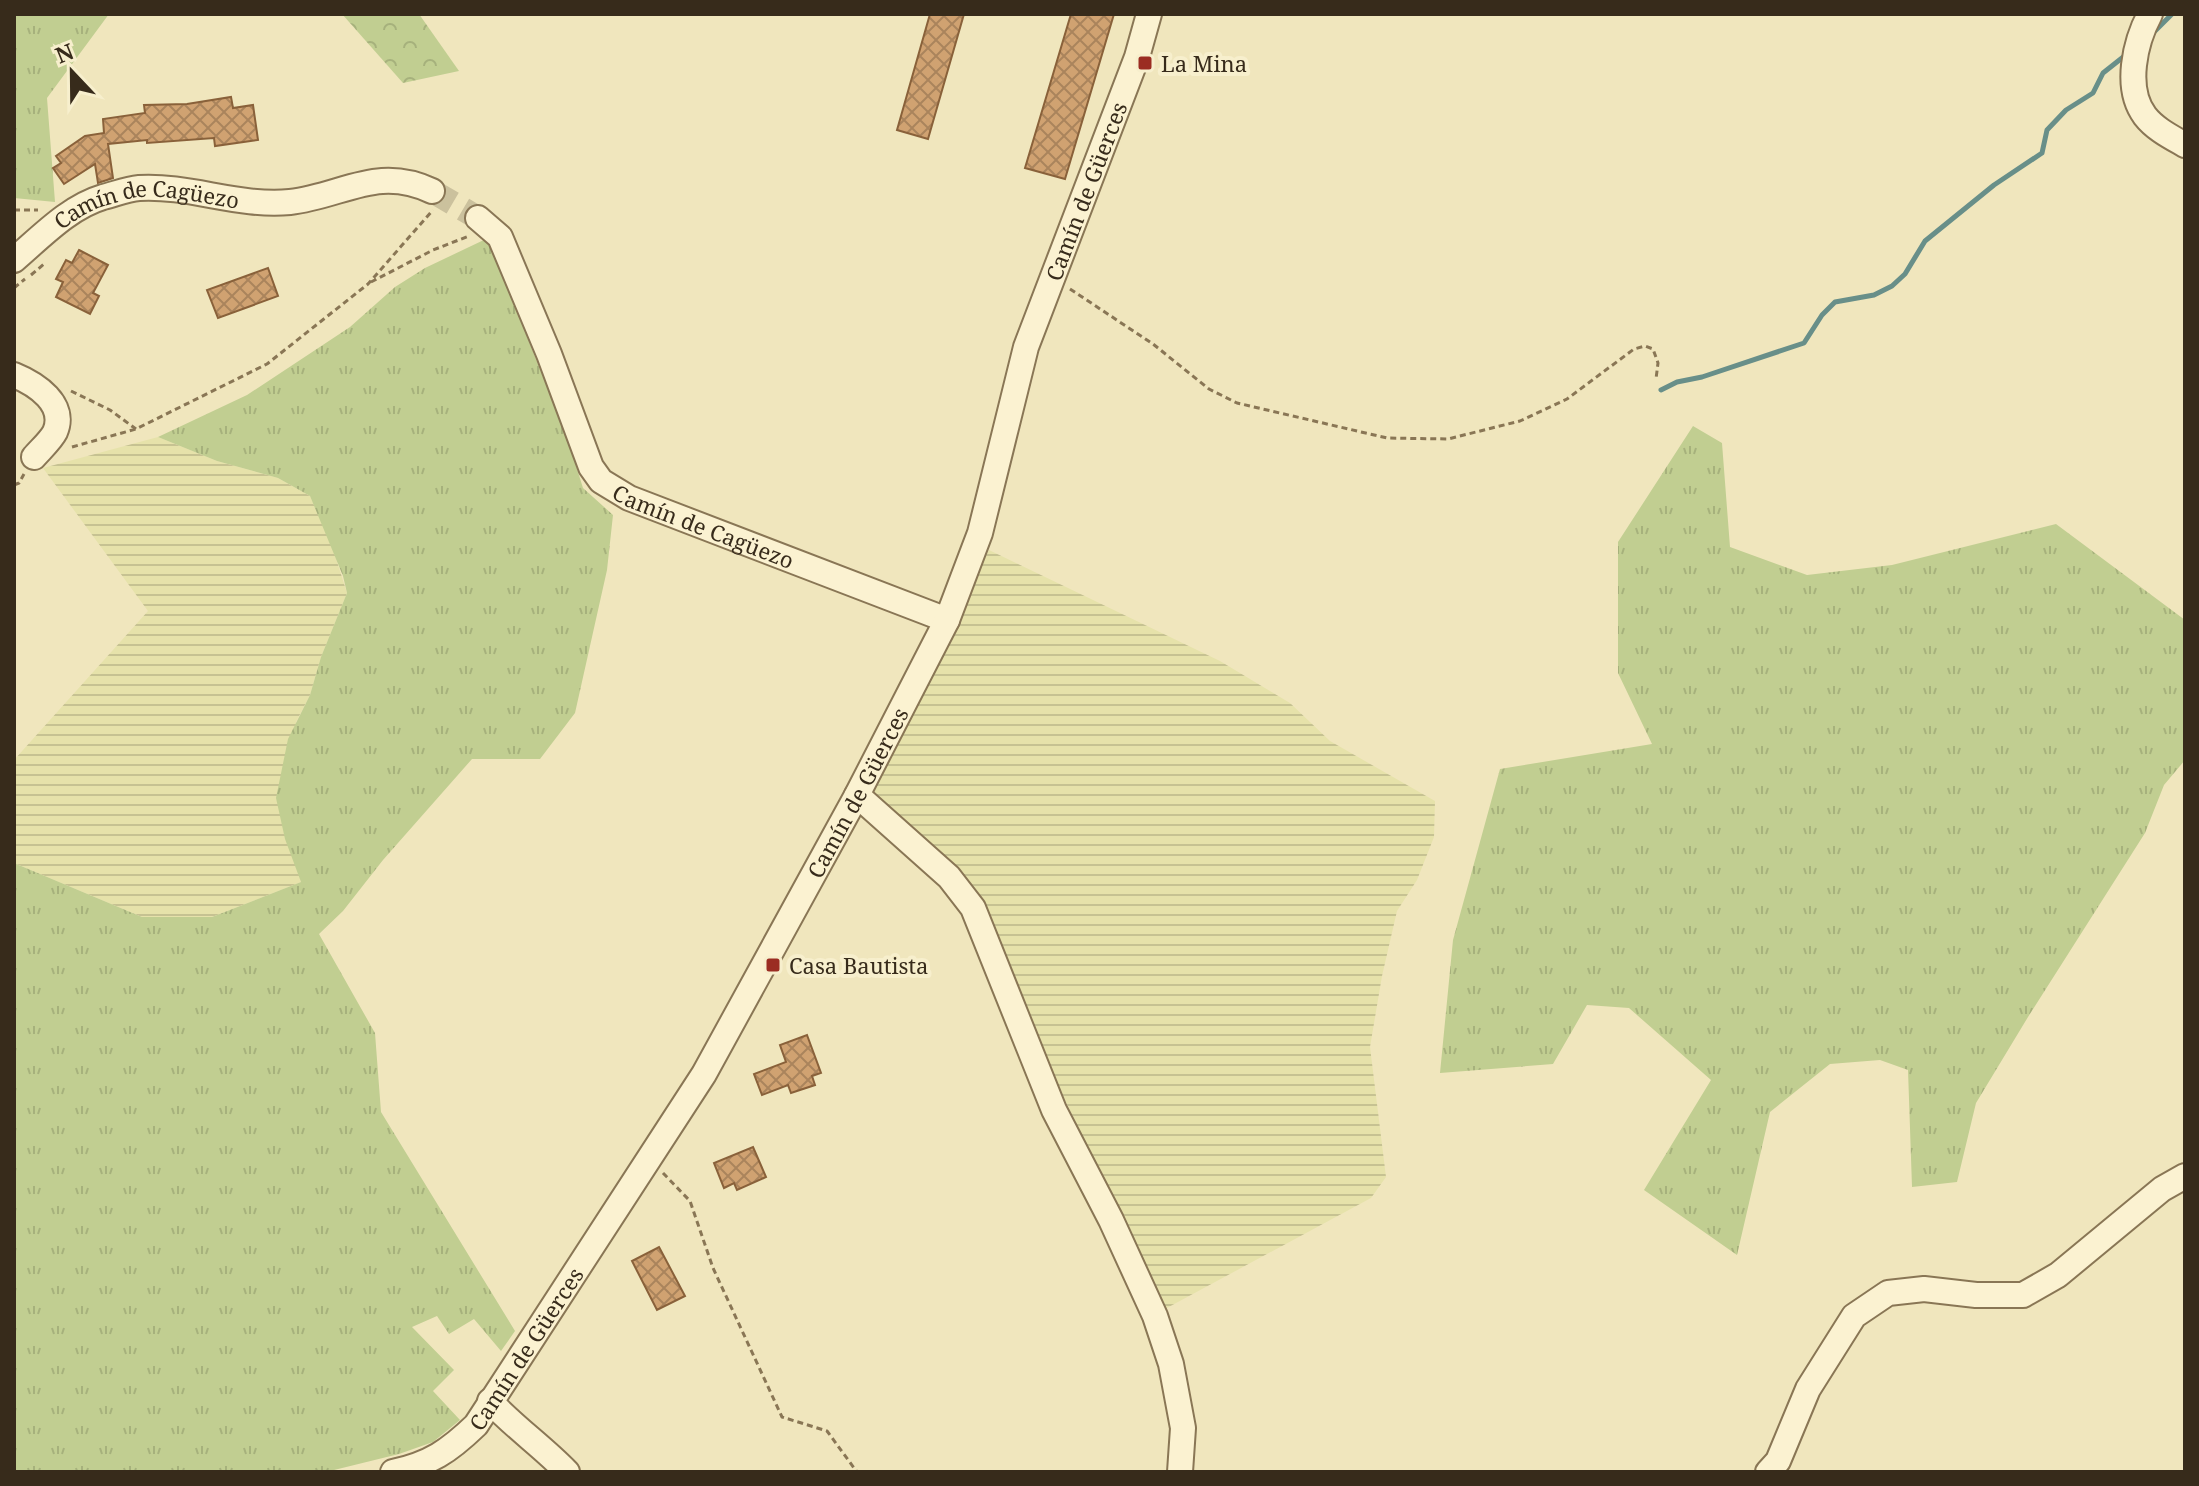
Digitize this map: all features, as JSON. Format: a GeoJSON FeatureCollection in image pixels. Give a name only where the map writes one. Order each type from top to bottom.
{"type":"FeatureCollection","features":[{"type":"Feature","properties":{"kind":"street","name":"Camín de Güerces"},"geometry":{"type":"LineString","coordinates":[[393,1472],[422,1466],[455,1446],[476,1425],[704,1074],[857,795],[947,620],[980,533],[1026,347],[1137,57],[1149,14]]}},
{"type":"Feature","properties":{"kind":"street"},"geometry":{"type":"LineString","coordinates":[[2145,24],[2135,59],[2137,99],[2144,115],[2161,132],[2185,145]]}},
{"type":"Feature","properties":{"kind":"street","name":"Camín de Cagüezo"},"geometry":{"type":"LineString","coordinates":[[14,260],[81,207],[99,198],[135,188],[166,188],[253,203],[293,201],[389,179],[418,184],[433,200]]}},
{"type":"Feature","properties":{"kind":"street","name":"Camín de Cagüezo"},"geometry":{"type":"LineString","coordinates":[[484,223],[500,237],[549,354],[591,467],[601,481],[629,498],[947,620]]}},
{"type":"Feature","properties":{"kind":"street"},"geometry":{"type":"LineString","coordinates":[[14,375],[49,397],[58,414],[55,432],[34,457]]}},
{"type":"Feature","properties":{"kind":"street"},"geometry":{"type":"LineString","coordinates":[[857,795],[949,877],[973,908],[1054,1110],[1111,1220],[1155,1316],[1171,1364],[1183,1428],[1180,1472]]}},
{"type":"Feature","properties":{"kind":"street"},"geometry":{"type":"LineString","coordinates":[[1768,1472],[1778,1461],[1808,1389],[1854,1316],[1888,1293],[1924,1289],[1976,1295],[2023,1295],[2058,1275],[2162,1189],[2185,1176]]}},
{"type":"Feature","properties":{"kind":"street"},"geometry":{"type":"LineString","coordinates":[[490,1401],[510,1423],[567,1472]]}},
{"type":"Feature","properties":{"kind":"path"},"geometry":{"type":"LineString","coordinates":[[368,284],[433,200]]}},
{"type":"Feature","properties":{"kind":"path"},"geometry":{"type":"LineString","coordinates":[[34,457],[136,429],[267,364],[368,284],[484,223]]}},
{"type":"Feature","properties":{"kind":"path"},"geometry":{"type":"LineString","coordinates":[[1053,277],[1153,344],[1209,389],[1237,403],[1387,438],[1448,439],[1520,421],[1567,399],[1634,349],[1645,346],[1653,349],[1658,363],[1656,379]]}},
{"type":"Feature","properties":{"kind":"path"},"geometry":{"type":"LineString","coordinates":[[69,390],[110,410],[136,429]]}},
{"type":"Feature","properties":{"kind":"path"},"geometry":{"type":"LineString","coordinates":[[649,1158],[690,1201],[713,1268],[782,1417],[827,1431],[857,1472]]}},
{"type":"Feature","properties":{"kind":"shaded area"},"geometry":{"type":"Polygon","coordinates":[[[158,437],[217,461],[278,478],[310,496],[332,546],[347,593],[321,657],[310,695],[296,722],[296,864],[301,882],[212,917],[142,917],[14,863],[14,760],[148,611],[43,468],[158,437]]]}},
{"type":"Feature","properties":{"kind":"shaded area"},"geometry":{"type":"Polygon","coordinates":[[[989,550],[1220,661],[1290,703],[1330,741],[1435,801],[1434,837],[1417,880],[1397,911],[1370,1047],[1386,1177],[1371,1198],[1165,1309],[1042,1052],[990,918],[877,798],[872,787],[989,550]]]}},
{"type":"Feature","properties":{"kind":"green space"},"geometry":{"type":"Polygon","coordinates":[[[14,14],[109,14],[47,98],[55,202],[14,198],[14,14]]]}},
{"type":"Feature","properties":{"kind":"green space"},"geometry":{"type":"Polygon","coordinates":[[[342,14],[419,14],[459,71],[403,83],[342,14]]]}},
{"type":"Feature","properties":{"kind":"green space"},"geometry":{"type":"Polygon","coordinates":[[[488,238],[568,440],[583,488],[613,515],[607,570],[575,713],[540,759],[472,759],[383,860],[343,911],[319,934],[375,1033],[381,1112],[515,1331],[501,1351],[474,1319],[449,1334],[437,1316],[412,1327],[454,1370],[433,1391],[460,1420],[433,1442],[399,1454],[326,1472],[14,1472],[14,863],[142,917],[212,917],[301,882],[285,839],[276,798],[288,739],[310,695],[321,657],[347,593],[310,496],[278,478],[217,461],[158,437],[247,395],[350,327],[395,287],[425,268],[488,238]]]}},
{"type":"Feature","properties":{"kind":"green space"},"geometry":{"type":"Polygon","coordinates":[[[1693,426],[1722,443],[1730,547],[1807,575],[1892,565],[2056,524],[2185,620],[2185,760],[2164,785],[2145,833],[1976,1103],[1957,1182],[1912,1187],[1908,1070],[1880,1060],[1830,1064],[1770,1112],[1737,1255],[1644,1190],[1711,1080],[1629,1008],[1587,1005],[1553,1064],[1440,1073],[1453,940],[1500,769],[1652,744],[1618,673],[1618,542],[1693,426]]]}},
{"type":"Feature","properties":{"kind":"building"},"geometry":{"type":"Polygon","coordinates":[[[930,14],[964,14],[928,139],[897,130],[930,14]]]}},
{"type":"Feature","properties":{"kind":"building"},"geometry":{"type":"Polygon","coordinates":[[[1071,14],[1114,14],[1065,179],[1025,168],[1071,14]]]}},
{"type":"Feature","properties":{"kind":"building"},"geometry":{"type":"Polygon","coordinates":[[[231,97],[233,108],[253,105],[258,140],[215,146],[214,138],[108,144],[113,178],[98,183],[95,164],[64,184],[53,168],[61,163],[56,156],[85,136],[104,133],[103,119],[145,113],[144,105],[187,104],[231,97]]]}},
{"type":"Feature","properties":{"kind":"building"},"geometry":{"type":"Polygon","coordinates":[[[79,250],[108,265],[93,293],[99,296],[90,314],[56,297],[63,282],[56,279],[66,260],[72,263],[79,250]]]}},
{"type":"Feature","properties":{"kind":"building"},"geometry":{"type":"Polygon","coordinates":[[[268,268],[278,296],[218,318],[207,290],[268,268]]]}},
{"type":"Feature","properties":{"kind":"building"},"geometry":{"type":"Polygon","coordinates":[[[807,1035],[821,1073],[812,1076],[815,1085],[791,1093],[788,1085],[762,1095],[754,1074],[786,1062],[780,1045],[807,1035]]]}},
{"type":"Feature","properties":{"kind":"building"},"geometry":{"type":"Polygon","coordinates":[[[753,1147],[766,1177],[737,1190],[734,1183],[724,1188],[714,1163],[753,1147]]]}},
{"type":"Feature","properties":{"kind":"building"},"geometry":{"type":"Polygon","coordinates":[[[659,1247],[685,1296],[657,1310],[632,1261],[659,1247]]]}},
{"type":"Feature","properties":{"kind":"waterway"},"geometry":{"type":"LineString","coordinates":[[2151,35],[2172,14]]}},
{"type":"Feature","properties":{"kind":"waterway"},"geometry":{"type":"LineString","coordinates":[[1661,390],[1677,382],[1702,377],[1804,343],[1822,315],[1835,302],[1874,295],[1892,286],[1905,274],[1925,241],[1994,185],[2042,153],[2047,130],[2066,110],[2093,93],[2103,73],[2127,54]]}},
{"type":"Feature","properties":{"kind":"tunnel"},"geometry":{"type":"LineString","coordinates":[[432,191],[478,218]]}},
{"type":"Feature","properties":{"kind":"place","name":"La Mina"},"geometry":{"type":"Point","coordinates":[1145,63]}},
{"type":"Feature","properties":{"kind":"place","name":"Casa Bautista"},"geometry":{"type":"Point","coordinates":[773,965]}}]}
